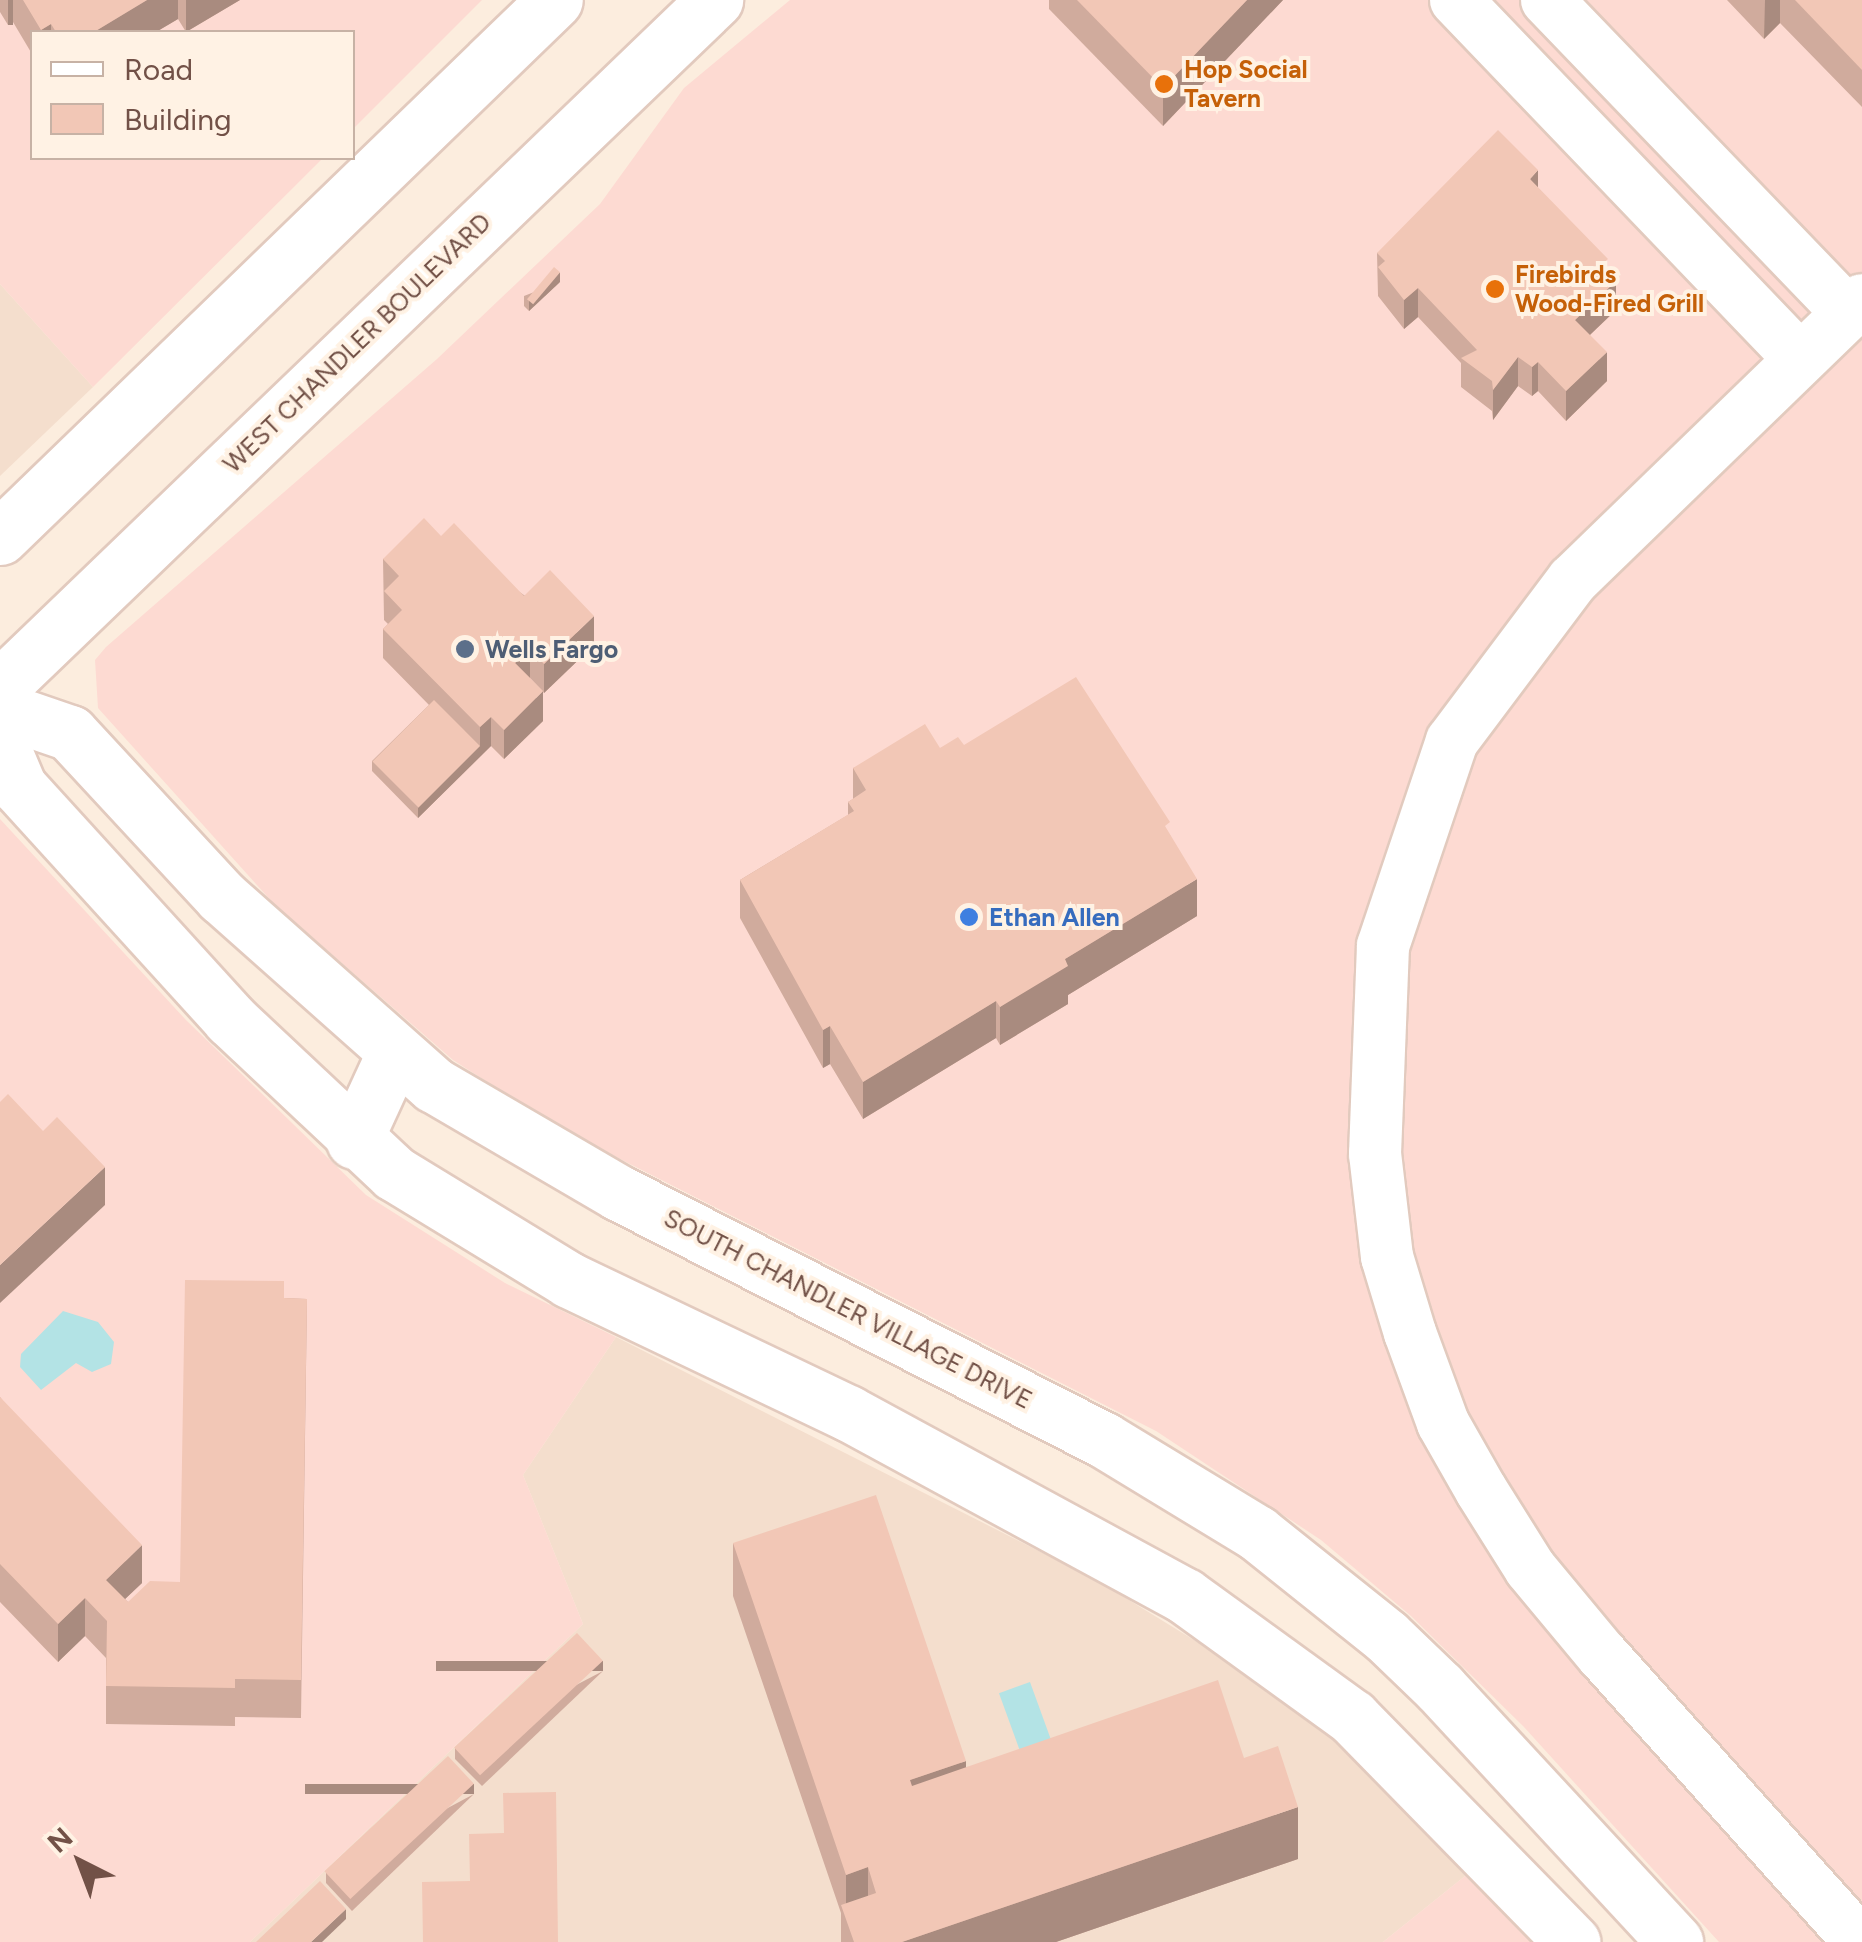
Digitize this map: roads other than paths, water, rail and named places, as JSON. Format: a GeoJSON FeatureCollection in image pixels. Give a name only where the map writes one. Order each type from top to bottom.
{"type":"FeatureCollection","features":[{"type":"Feature","properties":{"kind":"street"},"geometry":{"type":"LineString","coordinates":[[0,537],[555,0]]}},
{"type":"Feature","properties":{"kind":"street","name":"WEST CHANDLER BOULEVARD"},"geometry":{"type":"LineString","coordinates":[[0,687],[715,0]]}},
{"type":"Feature","properties":{"kind":"street"},"geometry":{"type":"LineString","coordinates":[[1456,0],[1800,359]]}},
{"type":"Feature","properties":{"kind":"street"},"geometry":{"type":"LineString","coordinates":[[1548,0],[1855,306],[1573,580],[1452,741],[1383,946],[1375,1154],[1388,1257],[1443,1423],[1530,1568],[1602,1656],[1860,1942]]}},
{"type":"Feature","properties":{"kind":"street","name":"SOUTH CHANDLER VILLAGE DRIVE"},"geometry":{"type":"LineString","coordinates":[[0,708],[70,734],[222,896],[394,1054],[542,1150],[994,1381],[1252,1530],[1426,1674],[1674,1942]]}},
{"type":"Feature","properties":{"kind":"street"},"geometry":{"type":"LineString","coordinates":[[0,742],[20,787],[271,1063],[354,1141],[498,1242],[952,1467],[1249,1638],[1352,1718],[1572,1942]]}},
{"type":"Feature","properties":{"kind":"street"},"geometry":{"type":"LineString","coordinates":[[354,1141],[394,1054]]}},
{"type":"Feature","properties":{"kind":"water"},"geometry":{"type":"Polygon","coordinates":[[[63,1311],[98,1322],[114,1342],[111,1364],[92,1372],[76,1363],[41,1390],[20,1367],[21,1354],[63,1311]]]}},
{"type":"Feature","properties":{"kind":"water"},"geometry":{"type":"Polygon","coordinates":[[[1030,1682],[1053,1746],[1022,1757],[999,1693],[1030,1682]]]}},
{"type":"Feature","properties":{"kind":"place","name":"Hop Social Tavern"},"geometry":{"type":"Point","coordinates":[1164,84]}},
{"type":"Feature","properties":{"kind":"place","name":"Firebirds Wood-Fired Grill"},"geometry":{"type":"Point","coordinates":[1495,289]}},
{"type":"Feature","properties":{"kind":"place","name":"Wells Fargo"},"geometry":{"type":"Point","coordinates":[465,649]}},
{"type":"Feature","properties":{"kind":"place","name":"Ethan Allen"},"geometry":{"type":"Point","coordinates":[969,917]}}]}
